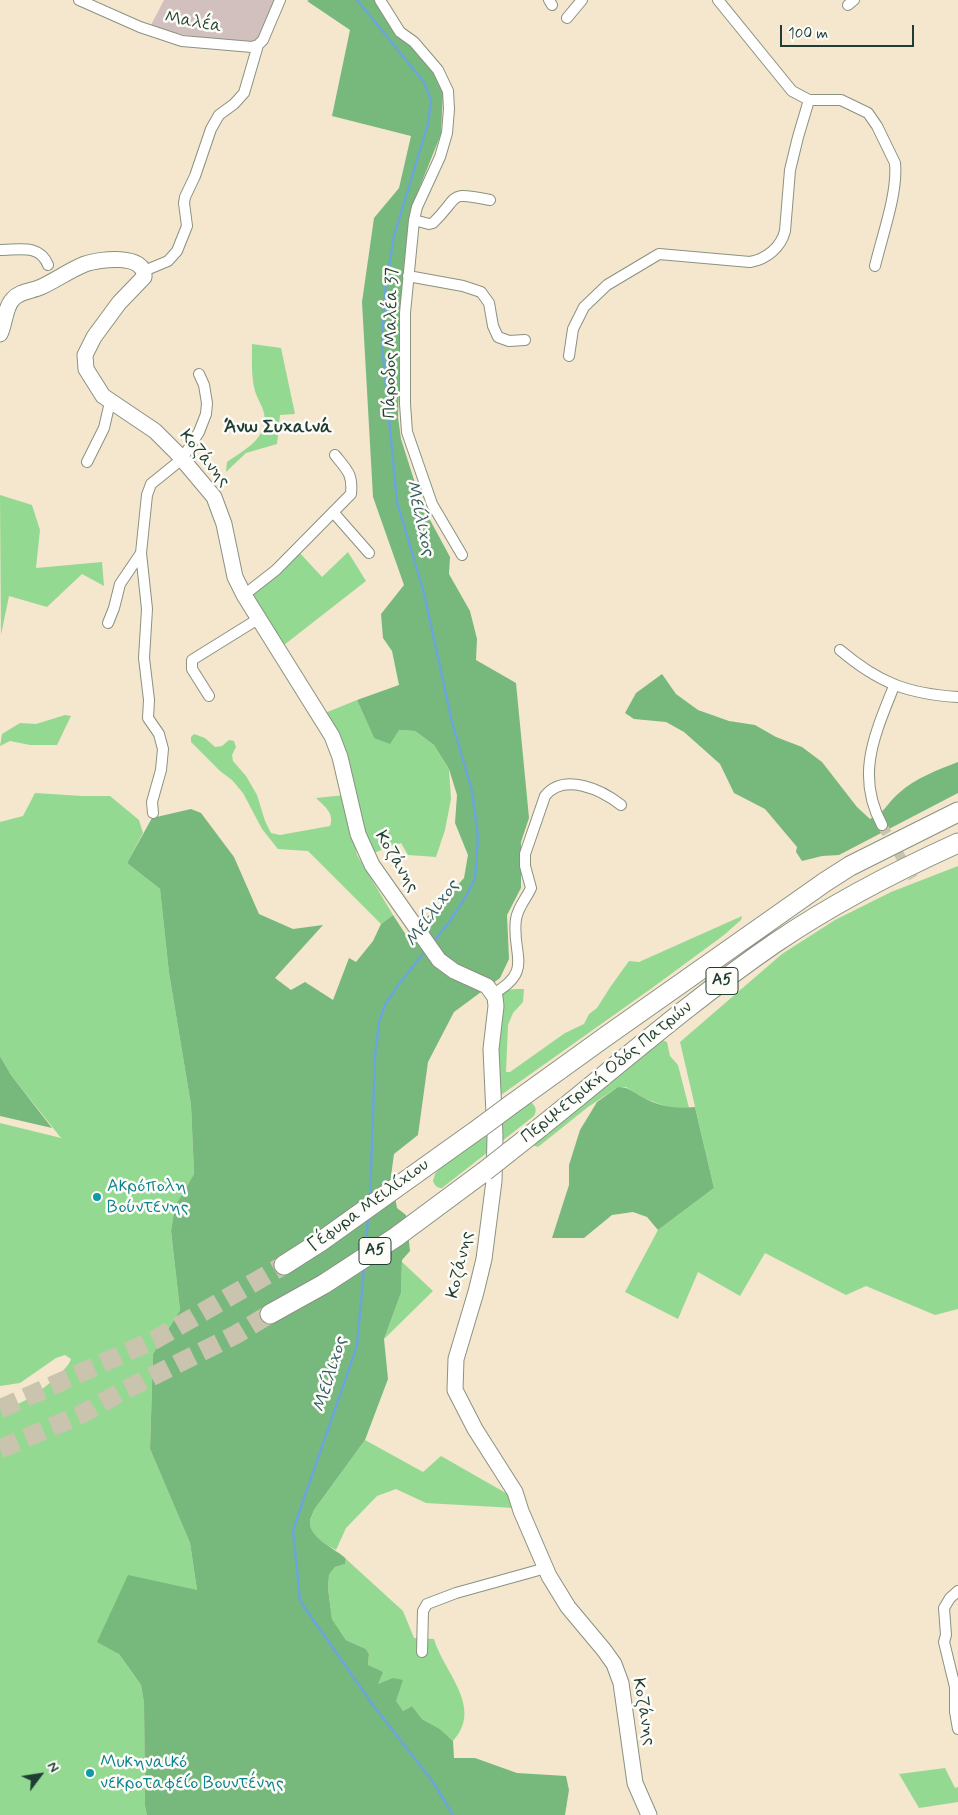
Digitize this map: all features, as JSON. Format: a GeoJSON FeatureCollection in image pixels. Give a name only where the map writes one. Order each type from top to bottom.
{"type":"FeatureCollection","features":[{"type":"Feature","properties":{"kind":"highway","name":"Περιμετρική Οδός Πατρών"},"geometry":{"type":"LineString","coordinates":[[436,1158],[825,882],[850,866],[958,812]]}},
{"type":"Feature","properties":{"kind":"highway","name":"Περιμετρική Οδός Πατρών"},"geometry":{"type":"LineString","coordinates":[[270,1314],[304,1295],[396,1237],[509,1152],[732,974],[777,942],[892,874],[958,843]]}},
{"type":"Feature","properties":{"kind":"highway","name":"Γέφυρα Μειλίχιου"},"geometry":{"type":"LineString","coordinates":[[284,1265],[346,1224],[436,1158]]}},
{"type":"Feature","properties":{"kind":"street","name":"Μαλέα"},"geometry":{"type":"LineString","coordinates":[[78,0],[140,27],[182,41],[258,46]]}},
{"type":"Feature","properties":{"kind":"street"},"geometry":{"type":"LineString","coordinates":[[0,334],[10,303],[17,295],[44,286],[82,265],[122,260],[139,265],[144,271],[168,261],[177,251],[187,226],[184,197],[195,176],[211,129],[219,115],[234,104],[244,93],[258,46],[263,40],[280,0]]}},
{"type":"Feature","properties":{"kind":"street","name":"Πάροδος Μαλέα 37"},"geometry":{"type":"LineString","coordinates":[[380,0],[400,32],[414,42],[438,70],[448,91],[448,123],[444,147],[417,207],[414,220],[405,321],[407,432],[432,504],[462,555]]}},
{"type":"Feature","properties":{"kind":"street"},"geometry":{"type":"LineString","coordinates":[[567,18],[582,0]]}},
{"type":"Feature","properties":{"kind":"street"},"geometry":{"type":"LineString","coordinates":[[718,0],[786,85],[798,95],[809,100],[841,100],[868,113],[877,126],[895,163],[894,190],[875,266]]}},
{"type":"Feature","properties":{"kind":"street"},"geometry":{"type":"LineString","coordinates":[[569,356],[573,329],[584,307],[607,285],[659,254],[750,262],[762,259],[777,247],[784,238],[786,231],[790,170],[809,100]]}},
{"type":"Feature","properties":{"kind":"street"},"geometry":{"type":"LineString","coordinates":[[414,220],[433,224],[454,198],[461,195],[490,200]]}},
{"type":"Feature","properties":{"kind":"street"},"geometry":{"type":"LineString","coordinates":[[0,250],[31,250],[40,252],[48,265]]}},
{"type":"Feature","properties":{"kind":"street","name":"Κοζάνης"},"geometry":{"type":"LineString","coordinates":[[144,271],[143,279],[102,325],[85,352],[85,364],[88,373],[100,392],[110,402],[152,428],[182,459],[217,502],[226,531],[233,571],[244,595],[332,736],[340,757],[364,852],[418,931],[445,965],[457,973],[482,983],[493,994],[496,1006],[491,1054],[495,1136],[494,1181],[484,1259],[456,1359],[455,1390],[475,1429],[508,1478],[546,1568],[568,1607],[614,1664],[621,1683],[635,1783],[649,1815]]}},
{"type":"Feature","properties":{"kind":"street"},"geometry":{"type":"LineString","coordinates":[[408,276],[463,286],[481,292],[489,303],[493,326],[498,337],[508,341],[525,340]]}},
{"type":"Feature","properties":{"kind":"street"},"geometry":{"type":"LineString","coordinates":[[153,813],[152,802],[161,770],[163,749],[160,734],[148,718],[144,652],[147,601],[141,552],[147,495],[151,484],[182,459],[200,432],[206,414],[206,394],[199,374]]}},
{"type":"Feature","properties":{"kind":"street"},"geometry":{"type":"LineString","coordinates":[[87,462],[104,428],[110,402]]}},
{"type":"Feature","properties":{"kind":"street"},"geometry":{"type":"LineString","coordinates":[[244,595],[276,570],[351,494],[352,481],[349,472],[335,455]]}},
{"type":"Feature","properties":{"kind":"street"},"geometry":{"type":"LineString","coordinates":[[334,512],[369,553]]}},
{"type":"Feature","properties":{"kind":"street"},"geometry":{"type":"LineString","coordinates":[[108,623],[120,584],[141,552]]}},
{"type":"Feature","properties":{"kind":"street"},"geometry":{"type":"LineString","coordinates":[[209,696],[192,669],[192,660],[258,619]]}},
{"type":"Feature","properties":{"kind":"street"},"geometry":{"type":"LineString","coordinates":[[840,650],[863,669],[894,686],[927,694],[958,697]]}},
{"type":"Feature","properties":{"kind":"street"},"geometry":{"type":"LineString","coordinates":[[882,825],[870,798],[869,770],[876,736],[894,686]]}},
{"type":"Feature","properties":{"kind":"street"},"geometry":{"type":"LineString","coordinates":[[493,994],[509,982],[516,974],[519,966],[516,941],[517,917],[522,903],[531,888],[525,866],[525,854],[545,796],[551,790],[560,786],[576,784],[596,790],[613,798],[621,805]]}},
{"type":"Feature","properties":{"kind":"street"},"geometry":{"type":"LineString","coordinates":[[422,1652],[423,1611],[426,1604],[456,1593],[546,1568]]}},
{"type":"Feature","properties":{"kind":"street"},"geometry":{"type":"LineString","coordinates":[[958,1591],[950,1598],[944,1608],[946,1635],[944,1642],[955,1687],[955,1712],[958,1729]]}},
{"type":"Feature","properties":{"kind":"shaded area"},"geometry":{"type":"Polygon","coordinates":[[[164,0],[274,0],[257,41],[246,41],[198,38],[150,27],[164,0]]]}},
{"type":"Feature","properties":{"kind":"green space"},"geometry":{"type":"Polygon","coordinates":[[[376,0],[433,71],[443,92],[441,134],[411,209],[401,332],[398,417],[401,439],[422,505],[450,557],[449,574],[470,611],[477,639],[476,660],[516,683],[529,818],[521,842],[521,888],[507,915],[509,959],[500,978],[454,1012],[428,1062],[418,1135],[394,1154],[391,1176],[397,1208],[406,1215],[410,1251],[402,1260],[401,1293],[384,1339],[388,1379],[365,1440],[314,1510],[310,1522],[314,1534],[346,1559],[345,1564],[335,1567],[329,1575],[328,1588],[332,1619],[346,1640],[366,1649],[369,1654],[368,1665],[383,1672],[378,1684],[393,1678],[403,1680],[396,1701],[403,1711],[412,1706],[422,1719],[440,1729],[453,1741],[454,1758],[475,1758],[517,1773],[566,1776],[569,1790],[565,1815],[147,1815],[145,1806],[144,1703],[141,1685],[119,1654],[97,1642],[128,1575],[197,1590],[190,1543],[150,1449],[153,1354],[180,1310],[171,1231],[175,1206],[194,1174],[191,1105],[169,973],[160,889],[127,863],[152,818],[191,809],[201,813],[234,857],[259,914],[293,929],[323,925],[275,978],[291,990],[305,982],[333,1000],[349,958],[356,962],[373,941],[381,924],[393,915],[406,935],[435,910],[464,878],[468,855],[455,823],[457,795],[449,769],[434,745],[415,731],[399,730],[390,744],[374,738],[357,700],[399,685],[392,651],[383,638],[381,614],[404,585],[373,497],[362,302],[374,218],[399,188],[411,136],[332,116],[350,30],[307,1],[376,0]]]}},
{"type":"Feature","properties":{"kind":"green space"},"geometry":{"type":"Polygon","coordinates":[[[252,344],[281,348],[295,414],[280,415],[277,444],[246,453],[226,472],[227,462],[254,442],[263,430],[265,422],[264,413],[254,385],[252,344]]]}},
{"type":"Feature","properties":{"kind":"green space"},"geometry":{"type":"Polygon","coordinates":[[[0,495],[32,505],[40,530],[36,568],[102,562],[104,586],[82,574],[47,607],[9,596],[1,635],[0,495]]]}},
{"type":"Feature","properties":{"kind":"green space"},"geometry":{"type":"Polygon","coordinates":[[[298,551],[322,577],[348,552],[366,581],[284,645],[250,597],[298,551]]]}},
{"type":"Feature","properties":{"kind":"green space"},"geometry":{"type":"Polygon","coordinates":[[[662,674],[676,694],[698,710],[729,721],[755,725],[776,737],[802,747],[822,762],[857,807],[870,819],[884,810],[895,797],[912,783],[958,762],[958,793],[839,855],[822,856],[802,861],[796,852],[797,847],[765,809],[734,793],[720,764],[684,732],[666,722],[634,719],[625,713],[636,693],[662,674]]]}},
{"type":"Feature","properties":{"kind":"green space"},"geometry":{"type":"Polygon","coordinates":[[[357,700],[374,738],[399,730],[415,731],[434,745],[449,769],[451,799],[445,830],[436,857],[408,855],[401,843],[368,855],[325,713],[357,700]]]}},
{"type":"Feature","properties":{"kind":"green space"},"geometry":{"type":"Polygon","coordinates":[[[65,715],[71,716],[57,745],[30,745],[10,741],[0,746],[2,734],[20,723],[36,724],[65,715]]]}},
{"type":"Feature","properties":{"kind":"green space"},"geometry":{"type":"Polygon","coordinates":[[[194,734],[205,738],[215,747],[222,746],[229,740],[234,741],[236,747],[232,755],[233,761],[246,776],[257,795],[271,833],[280,835],[330,826],[330,814],[316,798],[345,795],[357,855],[393,915],[381,924],[308,851],[278,849],[262,829],[243,793],[232,780],[220,771],[191,742],[191,737],[194,734]]]}},
{"type":"Feature","properties":{"kind":"green space"},"geometry":{"type":"Polygon","coordinates":[[[35,793],[110,796],[139,820],[143,833],[127,863],[160,889],[169,973],[191,1105],[194,1174],[175,1206],[171,1231],[180,1310],[153,1354],[150,1449],[190,1543],[197,1590],[119,1654],[141,1685],[144,1703],[145,1806],[147,1815],[0,1815],[0,1407],[17,1404],[33,1396],[57,1377],[71,1359],[65,1355],[56,1358],[20,1383],[0,1386],[0,1123],[61,1138],[11,1075],[0,1056],[0,822],[23,816],[35,793]]]}},
{"type":"Feature","properties":{"kind":"green space"},"geometry":{"type":"Polygon","coordinates":[[[958,866],[958,1309],[935,1315],[866,1286],[846,1295],[765,1253],[740,1296],[698,1272],[678,1319],[625,1292],[658,1230],[714,1188],[680,1042],[782,954],[835,920],[891,892],[958,866]]]}},
{"type":"Feature","properties":{"kind":"green space"},"geometry":{"type":"Polygon","coordinates":[[[742,916],[741,920],[724,935],[652,988],[496,1097],[499,997],[502,994],[511,990],[524,989],[523,1002],[513,1013],[508,1025],[506,1072],[510,1072],[565,1033],[584,1024],[589,1014],[597,1008],[629,961],[639,962],[742,916]]]}},
{"type":"Feature","properties":{"kind":"green space"},"geometry":{"type":"Polygon","coordinates":[[[662,1040],[667,1042],[670,1056],[678,1065],[689,1108],[673,1109],[643,1098],[626,1087],[618,1087],[588,1107],[538,1147],[532,1145],[662,1040]]]}},
{"type":"Feature","properties":{"kind":"green space"},"geometry":{"type":"Polygon","coordinates":[[[0,1056],[11,1075],[52,1128],[0,1116],[0,1056]]]}},
{"type":"Feature","properties":{"kind":"green space"},"geometry":{"type":"Polygon","coordinates":[[[618,1087],[628,1089],[662,1105],[681,1108],[695,1107],[714,1188],[658,1230],[647,1217],[633,1212],[612,1215],[584,1238],[552,1238],[569,1185],[569,1165],[580,1130],[597,1102],[618,1087]]]}},
{"type":"Feature","properties":{"kind":"green space"},"geometry":{"type":"Polygon","coordinates":[[[528,1102],[531,1102],[535,1107],[534,1116],[442,1188],[435,1185],[433,1181],[435,1174],[441,1167],[528,1102]]]}},
{"type":"Feature","properties":{"kind":"green space"},"geometry":{"type":"Polygon","coordinates":[[[402,1262],[433,1291],[384,1339],[401,1293],[402,1262]]]}},
{"type":"Feature","properties":{"kind":"green space"},"geometry":{"type":"Polygon","coordinates":[[[365,1440],[423,1472],[441,1456],[511,1496],[514,1508],[426,1503],[396,1489],[377,1496],[346,1528],[336,1550],[323,1543],[316,1536],[311,1528],[310,1520],[314,1510],[365,1440]]]}},
{"type":"Feature","properties":{"kind":"green space"},"geometry":{"type":"Polygon","coordinates":[[[346,1559],[403,1611],[414,1638],[434,1639],[459,1690],[463,1703],[465,1716],[461,1728],[453,1741],[440,1729],[422,1719],[412,1706],[403,1711],[395,1701],[403,1680],[378,1684],[368,1665],[369,1654],[366,1649],[346,1640],[332,1619],[328,1588],[329,1575],[335,1567],[345,1564],[346,1559]]]}},
{"type":"Feature","properties":{"kind":"green space"},"geometry":{"type":"Polygon","coordinates":[[[945,1768],[955,1788],[958,1787],[958,1802],[919,1808],[899,1774],[945,1768]]]}},
{"type":"Feature","properties":{"kind":"waterway","name":"Μείλιχος"},"geometry":{"type":"LineString","coordinates":[[357,0],[424,82],[431,101],[428,124],[394,236],[385,292],[382,345],[397,502],[424,593],[452,722],[472,791],[478,837],[475,878],[450,921],[433,942]]}},
{"type":"Feature","properties":{"kind":"waterway","name":"Μείλιχος"},"geometry":{"type":"LineString","coordinates":[[370,1197],[375,1058],[379,1022],[385,1005],[426,950]]}},
{"type":"Feature","properties":{"kind":"waterway","name":"Μείλιχος"},"geometry":{"type":"LineString","coordinates":[[366,1247],[368,1217]]}},
{"type":"Feature","properties":{"kind":"waterway","name":"Μείλιχος"},"geometry":{"type":"LineString","coordinates":[[364,1267],[357,1346],[293,1530],[300,1601],[373,1705],[433,1782],[453,1815]]}},
{"type":"Feature","properties":{"kind":"tunnel"},"geometry":{"type":"LineString","coordinates":[[882,825],[913,878]]}},
{"type":"Feature","properties":{"kind":"tunnel"},"geometry":{"type":"LineString","coordinates":[[0,1409],[156,1339],[284,1265]]}},
{"type":"Feature","properties":{"kind":"tunnel"},"geometry":{"type":"LineString","coordinates":[[0,1449],[82,1414],[123,1391],[235,1335],[270,1314]]}},
{"type":"Feature","properties":{"kind":"place","name":"Ακρόπολη Βούντενης"},"geometry":{"type":"Point","coordinates":[97,1197]}},
{"type":"Feature","properties":{"kind":"place","name":"Μυκηναικό νεκροταφείο Βουντένης"},"geometry":{"type":"Point","coordinates":[90,1773]}},
{"type":"Feature","properties":{"kind":"district","name":"Άνω Συχαινά"},"geometry":{"type":"Point","coordinates":[278,428]}}]}
